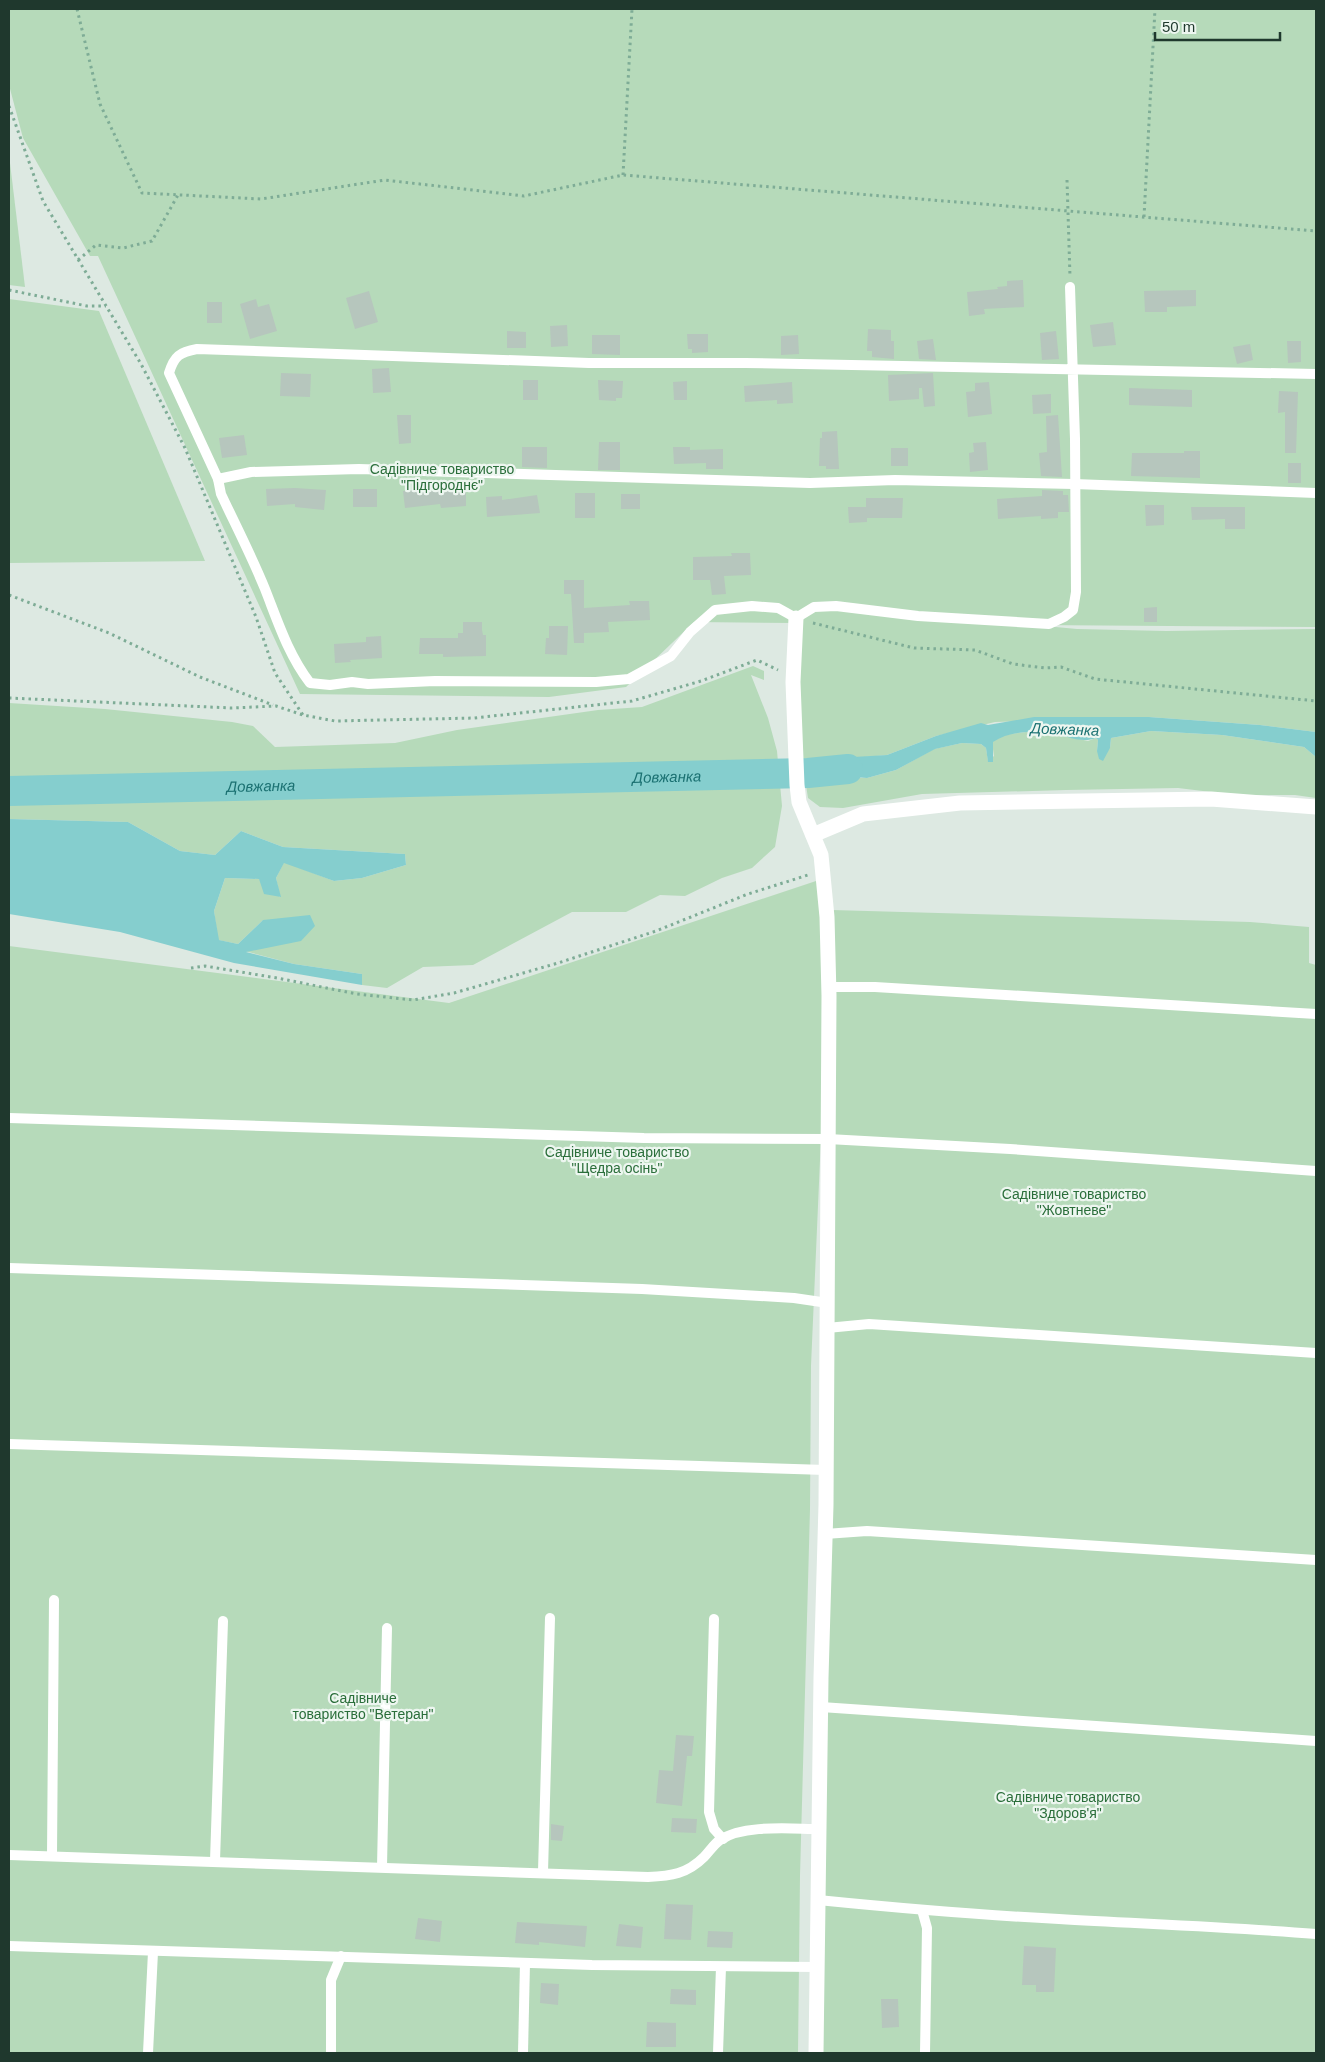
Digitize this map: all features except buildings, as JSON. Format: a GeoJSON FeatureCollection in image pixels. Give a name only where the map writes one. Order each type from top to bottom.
{"type":"FeatureCollection","features":[{"type":"Feature","properties":{"kind":"street"},"geometry":{"type":"LineString","coordinates":[[796,618],[793,682],[797,785],[799,802],[821,855],[827,917],[828,987],[828,1328],[816,2053]]}},
{"type":"Feature","properties":{"kind":"street"},"geometry":{"type":"LineString","coordinates":[[813,835],[864,814],[960,803],[1211,799],[1316,807]]}},
{"type":"Feature","properties":{"kind":"lane"},"geometry":{"type":"LineString","coordinates":[[1070,287],[1072,370],[1075,439],[1076,592],[1073,610],[1064,618],[1049,624],[1000,619],[918,616],[836,606],[814,607],[796,618],[778,608],[752,606],[716,610],[690,632],[671,656],[629,679],[596,682],[435,681],[368,684],[352,682],[330,685],[310,683],[296,665],[288,648],[264,588],[221,494],[218,478],[169,373],[172,360],[181,352],[197,349],[216,349],[589,363],[745,363],[1072,370],[1316,374]]}},
{"type":"Feature","properties":{"kind":"lane"},"geometry":{"type":"LineString","coordinates":[[218,478],[252,472],[359,469],[810,483],[895,480],[1074,484],[1316,493]]}},
{"type":"Feature","properties":{"kind":"lane"},"geometry":{"type":"LineString","coordinates":[[828,987],[884,987],[1316,1014]]}},
{"type":"Feature","properties":{"kind":"lane"},"geometry":{"type":"LineString","coordinates":[[9,1118],[644,1138],[828,1139],[1020,1150],[1316,1171]]}},
{"type":"Feature","properties":{"kind":"lane"},"geometry":{"type":"LineString","coordinates":[[9,1268],[642,1289],[794,1298],[828,1303]]}},
{"type":"Feature","properties":{"kind":"lane"},"geometry":{"type":"LineString","coordinates":[[828,1328],[869,1324],[1316,1353]]}},
{"type":"Feature","properties":{"kind":"lane"},"geometry":{"type":"LineString","coordinates":[[9,1444],[826,1470]]}},
{"type":"Feature","properties":{"kind":"lane"},"geometry":{"type":"LineString","coordinates":[[825,1534],[867,1531],[1316,1560]]}},
{"type":"Feature","properties":{"kind":"lane"},"geometry":{"type":"LineString","coordinates":[[52,1856],[54,1600]]}},
{"type":"Feature","properties":{"kind":"lane"},"geometry":{"type":"LineString","coordinates":[[543,1872],[550,1618]]}},
{"type":"Feature","properties":{"kind":"lane"},"geometry":{"type":"LineString","coordinates":[[714,1619],[709,1812],[714,1829],[723,1839]]}},
{"type":"Feature","properties":{"kind":"lane"},"geometry":{"type":"LineString","coordinates":[[216,1861],[224,1621]]}},
{"type":"Feature","properties":{"kind":"lane"},"geometry":{"type":"LineString","coordinates":[[382,1867],[387,1628]]}},
{"type":"Feature","properties":{"kind":"lane"},"geometry":{"type":"LineString","coordinates":[[821,1707],[1316,1741]]}},
{"type":"Feature","properties":{"kind":"lane"},"geometry":{"type":"LineString","coordinates":[[9,1855],[648,1877],[675,1876],[694,1867],[723,1839],[754,1830],[819,1829]]}},
{"type":"Feature","properties":{"kind":"lane"},"geometry":{"type":"LineString","coordinates":[[818,1900],[1060,1920],[1222,1926],[1316,1934]]}},
{"type":"Feature","properties":{"kind":"lane"},"geometry":{"type":"LineString","coordinates":[[922,1910],[927,1928],[925,2053]]}},
{"type":"Feature","properties":{"kind":"lane"},"geometry":{"type":"LineString","coordinates":[[9,1946],[153,1952],[817,1968]]}},
{"type":"Feature","properties":{"kind":"lane"},"geometry":{"type":"LineString","coordinates":[[148,2053],[153,1952]]}},
{"type":"Feature","properties":{"kind":"lane"},"geometry":{"type":"LineString","coordinates":[[331,2053],[331,1980],[341,1956]]}},
{"type":"Feature","properties":{"kind":"lane"},"geometry":{"type":"LineString","coordinates":[[523,2053],[525,1962]]}},
{"type":"Feature","properties":{"kind":"lane"},"geometry":{"type":"LineString","coordinates":[[718,2053],[721,1967]]}},
{"type":"Feature","properties":{"kind":"path"},"geometry":{"type":"LineString","coordinates":[[77,9],[100,104],[142,192],[261,200],[386,180],[524,196],[623,175],[1316,230]]}},
{"type":"Feature","properties":{"kind":"path"},"geometry":{"type":"LineString","coordinates":[[623,175],[632,9]]}},
{"type":"Feature","properties":{"kind":"path"},"geometry":{"type":"LineString","coordinates":[[1144,217],[1155,9]]}},
{"type":"Feature","properties":{"kind":"path"},"geometry":{"type":"LineString","coordinates":[[9,106],[43,201],[141,364],[185,448],[256,618],[276,673],[303,715]]}},
{"type":"Feature","properties":{"kind":"path"},"geometry":{"type":"LineString","coordinates":[[1067,180],[1070,287]]}},
{"type":"Feature","properties":{"kind":"path"},"geometry":{"type":"LineString","coordinates":[[78,260],[96,245],[123,248],[152,241],[178,195]]}},
{"type":"Feature","properties":{"kind":"path"},"geometry":{"type":"LineString","coordinates":[[9,290],[87,306],[106,306]]}},
{"type":"Feature","properties":{"kind":"path"},"geometry":{"type":"LineString","coordinates":[[9,595],[109,633],[200,677],[303,715],[335,721],[474,718],[632,701],[701,681],[757,660],[773,666],[793,682]]}},
{"type":"Feature","properties":{"kind":"path"},"geometry":{"type":"LineString","coordinates":[[796,618],[914,648],[976,650],[1012,664],[1046,668],[1061,666],[1094,679],[1316,702]]}},
{"type":"Feature","properties":{"kind":"path"},"geometry":{"type":"LineString","coordinates":[[9,698],[232,708],[276,706]]}},
{"type":"Feature","properties":{"kind":"path"},"geometry":{"type":"LineString","coordinates":[[192,968],[205,966],[357,994],[413,1000],[454,993],[558,963],[656,931],[796,877],[823,873]]}},
{"type":"Feature","properties":{"kind":"green space","name":"Садівниче товариство \"Підгороднє\""},"geometry":{"type":"Polygon","coordinates":[[[9,9],[1316,9],[1316,627],[1034,625],[1077,629],[1166,631],[1316,629],[1316,732],[1260,725],[1149,717],[995,722],[936,736],[887,755],[855,758],[807,767],[796,762],[795,623],[694,622],[626,687],[549,697],[300,694],[98,256],[90,256],[23,138],[9,85],[9,9]]]}},
{"type":"Feature","properties":{"kind":"green space"},"geometry":{"type":"Polygon","coordinates":[[[9,158],[10,163],[25,287],[9,285],[9,158]]]}},
{"type":"Feature","properties":{"kind":"green space"},"geometry":{"type":"Polygon","coordinates":[[[9,299],[99,311],[205,561],[9,563],[9,299]]]}},
{"type":"Feature","properties":{"kind":"green space"},"geometry":{"type":"Polygon","coordinates":[[[753,666],[764,671],[764,680],[751,675],[768,718],[777,751],[782,806],[775,847],[752,868],[722,878],[685,896],[660,895],[626,912],[572,912],[473,965],[423,967],[387,988],[362,985],[362,974],[294,964],[245,951],[263,920],[238,944],[218,940],[214,911],[225,878],[259,879],[280,897],[276,878],[284,862],[334,881],[362,878],[406,865],[405,854],[283,847],[241,831],[215,855],[180,851],[128,822],[9,819],[9,703],[105,709],[232,722],[253,726],[275,747],[395,743],[457,730],[598,710],[642,707],[753,666]]]}},
{"type":"Feature","properties":{"kind":"green space"},"geometry":{"type":"Polygon","coordinates":[[[1151,731],[1222,735],[1304,747],[1316,757],[1316,798],[1295,795],[1236,795],[1178,788],[1066,790],[922,794],[843,808],[820,807],[808,798],[806,785],[808,773],[812,778],[867,778],[896,770],[934,749],[962,743],[981,744],[986,748],[988,761],[994,756],[992,742],[1003,735],[1026,732],[1051,733],[1088,741],[1096,738],[1098,740],[1097,751],[1110,748],[1111,738],[1151,731]]]}},
{"type":"Feature","properties":{"kind":"green space","name":"Садівниче товариство \"Ветеран\""},"geometry":{"type":"Polygon","coordinates":[[[819,880],[829,954],[811,1366],[810,1509],[800,1876],[798,2053],[9,2053],[9,946],[449,1003],[819,880]]]}},
{"type":"Feature","properties":{"kind":"green space"},"geometry":{"type":"Polygon","coordinates":[[[832,910],[1250,922],[1309,927],[1309,963],[1316,965],[1316,2053],[822,2053],[832,910]]]}},
{"type":"Feature","properties":{"kind":"water"},"geometry":{"type":"Polygon","coordinates":[[[1034,717],[1149,717],[1260,725],[1316,732],[1316,757],[1304,747],[1222,735],[1151,731],[1111,738],[1110,748],[1103,761],[1099,759],[1097,751],[1098,740],[1096,738],[1079,740],[1050,733],[1027,732],[999,738],[993,742],[993,762],[988,762],[986,748],[981,744],[962,743],[935,749],[896,770],[867,778],[840,776],[807,778],[807,767],[814,765],[820,759],[887,755],[936,736],[981,723],[988,725],[1034,717]]]}},
{"type":"Feature","properties":{"kind":"water"},"geometry":{"type":"Polygon","coordinates":[[[9,819],[128,822],[180,851],[215,855],[241,831],[283,847],[405,854],[406,865],[362,878],[334,881],[284,863],[276,878],[281,897],[264,894],[259,879],[225,878],[214,911],[219,940],[238,944],[263,920],[310,915],[315,926],[301,941],[246,952],[294,964],[362,974],[362,985],[234,963],[120,932],[9,914],[9,819]]]}},
{"type":"Feature","properties":{"kind":"waterway","name":"Довжанка"},"geometry":{"type":"LineString","coordinates":[[9,791],[808,773],[848,769]]}},
{"type":"Feature","properties":{"kind":"park label","name":"Садівниче товариство \"Щедра осінь\""},"geometry":{"type":"Point","coordinates":[617,1160]}},
{"type":"Feature","properties":{"kind":"park label","name":"Садівниче товариство \"Жовтневе\""},"geometry":{"type":"Point","coordinates":[1074,1202]}},
{"type":"Feature","properties":{"kind":"park label","name":"Садівниче товариство \"Здоров'я\""},"geometry":{"type":"Point","coordinates":[1068,1805]}}]}
